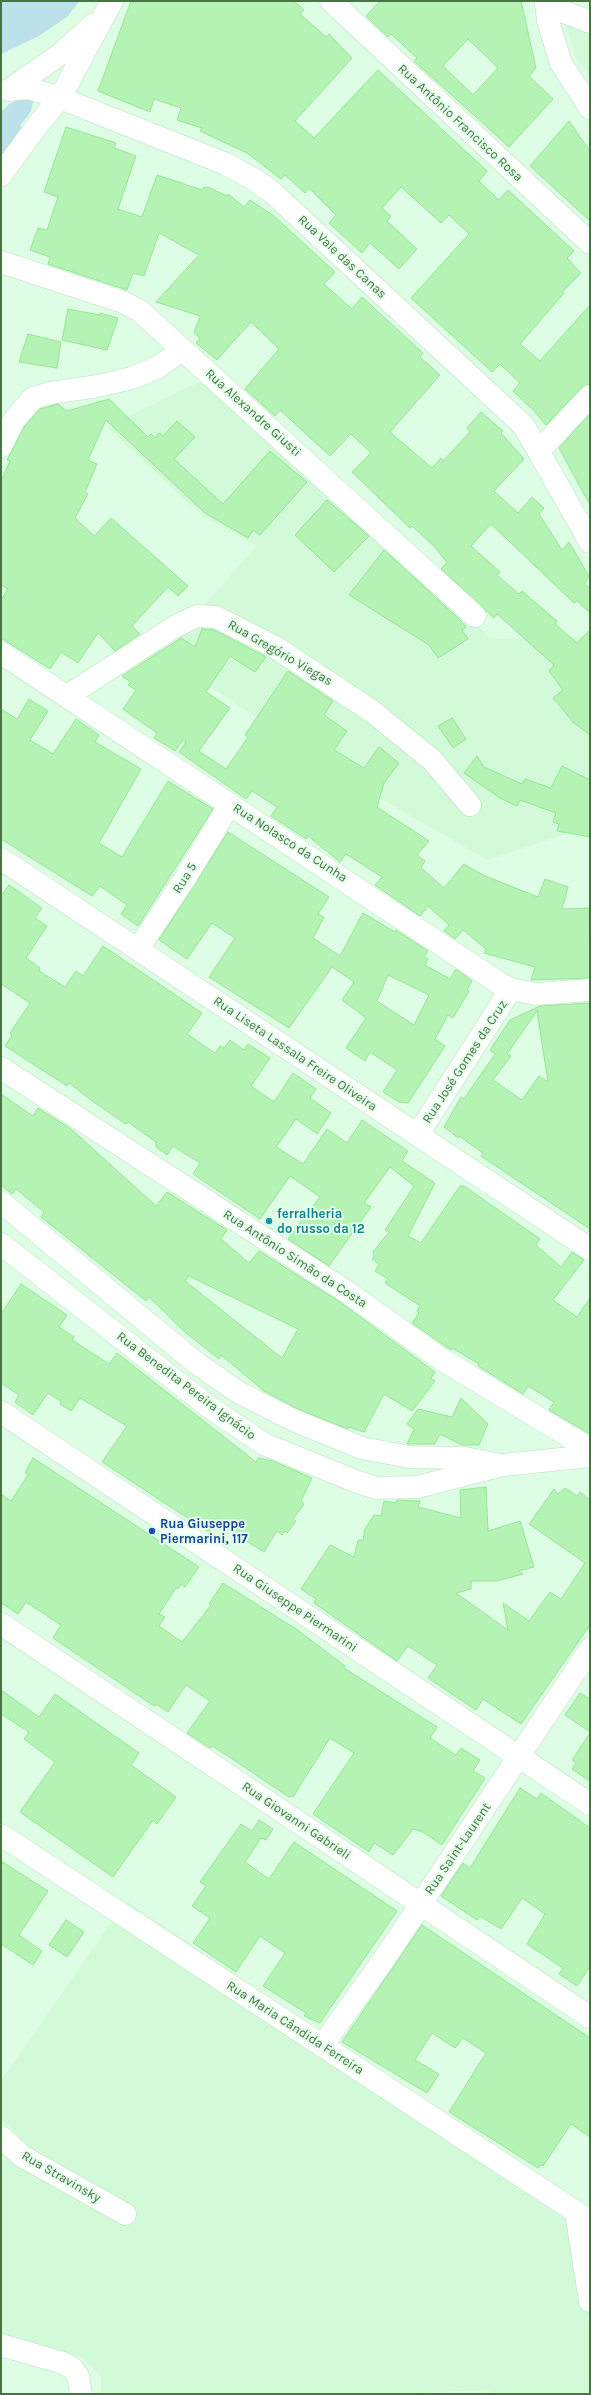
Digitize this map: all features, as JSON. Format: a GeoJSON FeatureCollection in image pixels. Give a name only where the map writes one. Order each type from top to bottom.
{"type":"FeatureCollection","features":[{"type":"Feature","properties":{"kind":"street","name":"Rua Antônio Francisco Rosa"},"geometry":{"type":"LineString","coordinates":[[331,1],[590,244]]}},
{"type":"Feature","properties":{"kind":"street"},"geometry":{"type":"LineString","coordinates":[[590,22],[546,3],[548,21],[561,63],[590,108]]}},
{"type":"Feature","properties":{"kind":"street"},"geometry":{"type":"LineString","coordinates":[[5,94],[62,53],[111,5]]}},
{"type":"Feature","properties":{"kind":"street"},"geometry":{"type":"LineString","coordinates":[[1,175],[33,130],[60,98],[111,5]]}},
{"type":"Feature","properties":{"kind":"street","name":"Rua Vale das Canas"},"geometry":{"type":"LineString","coordinates":[[5,94],[28,88],[60,98],[226,164],[261,184],[295,212],[524,426],[590,542]]}},
{"type":"Feature","properties":{"kind":"street","name":"Rua Alexandre Giusti"},"geometry":{"type":"LineString","coordinates":[[1,262],[133,306],[475,616]]}},
{"type":"Feature","properties":{"kind":"street"},"geometry":{"type":"LineString","coordinates":[[4,435],[20,410],[34,398],[50,393],[98,386],[132,378],[158,367],[183,350]]}},
{"type":"Feature","properties":{"kind":"street"},"geometry":{"type":"LineString","coordinates":[[539,451],[590,396]]}},
{"type":"Feature","properties":{"kind":"street","name":"Rua Gregório Viegas"},"geometry":{"type":"LineString","coordinates":[[67,696],[176,626],[197,616],[216,617],[275,647],[366,708],[432,760],[470,805]]}},
{"type":"Feature","properties":{"kind":"street","name":"Rua Nolasco da Cunha"},"geometry":{"type":"LineString","coordinates":[[1,653],[484,974],[511,989],[536,994],[590,990]]}},
{"type":"Feature","properties":{"kind":"street","name":"Rua 5"},"geometry":{"type":"LineString","coordinates":[[138,949],[184,880],[230,804]]}},
{"type":"Feature","properties":{"kind":"street","name":"Rua Liseta Lassala Freire Oliveira"},"geometry":{"type":"LineString","coordinates":[[1,859],[590,1249]]}},
{"type":"Feature","properties":{"kind":"street","name":"Rua José Gomes da Cruz"},"geometry":{"type":"LineString","coordinates":[[418,1134],[511,989]]}},
{"type":"Feature","properties":{"kind":"street","name":"Rua Antônio Simão da Costa"},"geometry":{"type":"LineString","coordinates":[[1,1068],[347,1292],[441,1359],[590,1449]]}},
{"type":"Feature","properties":{"kind":"street","name":"Rua Benedita Pereira Ignácio"},"geometry":{"type":"LineString","coordinates":[[1,1202],[195,1362],[238,1392],[299,1423],[362,1448],[394,1455],[465,1458],[503,1465]]}},
{"type":"Feature","properties":{"kind":"street","name":"Rua Benedita Pereira Ignácio"},"geometry":{"type":"LineString","coordinates":[[1,1244],[212,1409],[264,1444],[279,1451],[355,1482],[376,1488],[394,1489],[441,1482],[503,1465]]}},
{"type":"Feature","properties":{"kind":"street","name":"Rua Giuseppe Piermarini"},"geometry":{"type":"LineString","coordinates":[[1,1412],[590,1804]]}},
{"type":"Feature","properties":{"kind":"street"},"geometry":{"type":"LineString","coordinates":[[503,1465],[590,1456]]}},
{"type":"Feature","properties":{"kind":"street","name":"Rua Giovanni Gabrieli"},"geometry":{"type":"LineString","coordinates":[[1,1624],[590,2017]]}},
{"type":"Feature","properties":{"kind":"street","name":"Rua Saint-Laurent"},"geometry":{"type":"LineString","coordinates":[[322,2046],[421,1904],[590,1648]]}},
{"type":"Feature","properties":{"kind":"street","name":"Rua Maria Cândida Ferreira"},"geometry":{"type":"LineString","coordinates":[[1,1835],[583,2216]]}},
{"type":"Feature","properties":{"kind":"street","name":"Rua Stravinsky"},"geometry":{"type":"LineString","coordinates":[[1,2137],[12,2157],[125,2214]]}},
{"type":"Feature","properties":{"kind":"street"},"geometry":{"type":"LineString","coordinates":[[583,2216],[590,2300]]}},
{"type":"Feature","properties":{"kind":"street"},"geometry":{"type":"LineString","coordinates":[[1,2345],[63,2363],[72,2368],[78,2376],[81,2394]]}},
{"type":"Feature","properties":{"kind":"shaded area"},"geometry":{"type":"Polygon","coordinates":[[[1,1],[80,1],[67,17],[39,36],[1,54],[1,1]]]}},
{"type":"Feature","properties":{"kind":"shaded area"},"geometry":{"type":"Polygon","coordinates":[[[560,1],[566,1],[590,11],[590,77],[575,56],[560,1]]]}},
{"type":"Feature","properties":{"kind":"shaded area"},"geometry":{"type":"Polygon","coordinates":[[[27,96],[31,97],[33,102],[31,111],[20,126],[24,129],[1,156],[1,112],[9,104],[27,96]]]}},
{"type":"Feature","properties":{"kind":"shaded area"},"geometry":{"type":"Polygon","coordinates":[[[201,381],[492,639],[590,636],[590,826],[488,860],[372,794],[196,677],[170,624],[203,606],[257,546],[203,516],[107,427],[201,381]]]}},
{"type":"Feature","properties":{"kind":"shaded area"},"geometry":{"type":"Polygon","coordinates":[[[126,1901],[590,2212],[590,2394],[491,2394],[488,2390],[389,2394],[101,2394],[101,2377],[84,2358],[1,2333],[1,2148],[26,2146],[1,2118],[1,2081],[126,1901]]]}},
{"type":"Feature","properties":{"kind":"building"},"geometry":{"type":"Polygon","coordinates":[[[131,1],[294,1],[304,10],[300,14],[326,37],[329,34],[352,58],[295,121],[314,138],[378,70],[487,171],[479,181],[499,200],[508,190],[574,251],[567,258],[581,273],[562,292],[564,293],[520,344],[540,361],[590,305],[590,384],[581,388],[546,425],[513,391],[520,383],[500,364],[492,372],[411,298],[469,234],[449,215],[441,223],[401,187],[382,208],[391,216],[387,221],[417,249],[399,269],[370,243],[362,253],[329,223],[336,215],[309,188],[305,193],[285,175],[281,179],[247,153],[200,131],[202,128],[177,120],[181,108],[154,99],[150,112],[98,91],[131,1]]]}},
{"type":"Feature","properties":{"kind":"building"},"geometry":{"type":"Polygon","coordinates":[[[380,1],[521,1],[536,68],[529,76],[553,99],[509,147],[414,61],[417,58],[391,34],[388,37],[366,16],[380,1]],[[468,39],[443,66],[473,95],[498,68],[468,39]]]}},
{"type":"Feature","properties":{"kind":"building"},"geometry":{"type":"Polygon","coordinates":[[[569,121],[590,151],[590,221],[530,166],[569,121]]]}},
{"type":"Feature","properties":{"kind":"building"},"geometry":{"type":"Polygon","coordinates":[[[66,127],[116,143],[114,148],[136,156],[118,209],[142,217],[157,175],[202,190],[204,187],[210,188],[227,196],[228,194],[244,207],[250,200],[274,216],[335,272],[324,284],[352,309],[362,297],[423,353],[420,357],[440,375],[390,432],[432,468],[441,458],[443,461],[470,432],[467,428],[481,412],[503,431],[501,433],[524,459],[494,491],[518,513],[532,497],[544,508],[539,514],[562,550],[569,542],[589,576],[585,584],[590,589],[590,613],[577,601],[574,603],[491,524],[471,546],[500,572],[497,575],[519,594],[522,591],[557,621],[555,624],[577,643],[590,630],[590,735],[574,723],[553,698],[563,690],[549,671],[554,665],[497,614],[494,618],[441,569],[447,563],[435,547],[412,526],[410,528],[352,472],[371,453],[351,434],[330,456],[280,410],[275,416],[245,389],[279,349],[251,322],[217,360],[196,343],[200,338],[194,333],[200,316],[156,302],[199,255],[159,233],[144,276],[133,273],[127,290],[48,264],[50,257],[30,250],[38,228],[47,230],[58,197],[44,192],[66,127]]]}},
{"type":"Feature","properties":{"kind":"building"},"geometry":{"type":"Polygon","coordinates":[[[68,309],[100,315],[100,313],[118,318],[107,350],[62,340],[68,309]]]}},
{"type":"Feature","properties":{"kind":"building"},"geometry":{"type":"Polygon","coordinates":[[[28,334],[61,342],[57,368],[19,362],[28,334]]]}},
{"type":"Feature","properties":{"kind":"building"},"geometry":{"type":"Polygon","coordinates":[[[109,399],[148,437],[151,434],[155,438],[159,433],[163,436],[177,421],[195,437],[174,459],[223,504],[270,451],[307,482],[260,535],[253,530],[248,538],[205,513],[106,420],[88,460],[97,464],[85,492],[88,494],[75,518],[94,536],[111,518],[188,586],[178,596],[168,587],[132,626],[140,634],[115,651],[98,633],[78,663],[61,652],[50,669],[1,638],[1,600],[8,589],[1,585],[1,481],[10,461],[7,460],[24,427],[40,409],[58,404],[67,411],[109,399]]]}},
{"type":"Feature","properties":{"kind":"building"},"geometry":{"type":"Polygon","coordinates":[[[590,414],[590,505],[559,448],[590,414]]]}},
{"type":"Feature","properties":{"kind":"building"},"geometry":{"type":"Polygon","coordinates":[[[327,500],[369,536],[334,572],[295,535],[327,500]]]}},
{"type":"Feature","properties":{"kind":"building"},"geometry":{"type":"Polygon","coordinates":[[[384,550],[460,620],[466,627],[462,630],[468,639],[438,658],[429,645],[349,595],[384,550]]]}},
{"type":"Feature","properties":{"kind":"building"},"geometry":{"type":"Polygon","coordinates":[[[202,629],[214,630],[266,657],[255,672],[230,656],[206,692],[230,708],[199,751],[226,769],[248,737],[245,735],[288,671],[333,701],[324,715],[347,731],[334,750],[364,768],[379,747],[399,763],[384,783],[377,807],[429,841],[417,855],[425,861],[421,868],[444,888],[464,864],[483,875],[538,897],[545,879],[568,887],[562,909],[589,908],[590,978],[531,980],[535,967],[484,953],[486,949],[463,930],[455,939],[444,931],[449,925],[428,906],[420,916],[375,885],[382,877],[346,854],[340,862],[308,836],[306,839],[271,816],[277,807],[252,791],[246,799],[179,752],[186,742],[183,740],[175,751],[154,738],[157,733],[123,709],[136,690],[128,685],[131,682],[122,676],[181,638],[195,647],[202,629]]]}},
{"type":"Feature","properties":{"kind":"building"},"geometry":{"type":"Polygon","coordinates":[[[29,699],[48,711],[30,740],[53,754],[76,719],[99,735],[95,742],[141,769],[99,843],[122,857],[168,781],[213,809],[138,926],[121,914],[127,905],[100,886],[92,896],[1,839],[1,709],[17,719],[29,699]]]}},
{"type":"Feature","properties":{"kind":"building"},"geometry":{"type":"Polygon","coordinates":[[[452,718],[466,739],[453,748],[438,726],[452,718]]]}},
{"type":"Feature","properties":{"kind":"building"},"geometry":{"type":"Polygon","coordinates":[[[477,756],[484,767],[522,784],[525,779],[551,788],[562,766],[590,780],[590,837],[557,831],[559,824],[553,822],[556,813],[520,800],[517,806],[500,798],[464,773],[477,756]]]}},
{"type":"Feature","properties":{"kind":"building"},"geometry":{"type":"Polygon","coordinates":[[[228,832],[329,897],[318,914],[324,917],[313,938],[340,956],[363,913],[395,932],[396,930],[428,951],[424,957],[428,959],[425,965],[450,979],[456,969],[472,981],[467,990],[469,991],[453,1018],[448,1015],[435,1039],[445,1046],[408,1103],[399,1102],[383,1092],[397,1070],[370,1052],[365,1061],[346,1048],[366,1018],[342,1000],[354,982],[332,967],[289,1028],[209,977],[235,938],[212,923],[187,959],[159,940],[228,832]],[[388,975],[377,1001],[414,1025],[429,995],[388,975]]]}},
{"type":"Feature","properties":{"kind":"building"},"geometry":{"type":"Polygon","coordinates":[[[9,885],[42,908],[35,918],[47,926],[26,958],[40,968],[39,971],[65,987],[76,971],[83,976],[103,946],[202,1013],[187,1034],[215,1053],[220,1046],[224,1048],[230,1040],[244,1050],[248,1044],[270,1058],[251,1086],[274,1102],[293,1073],[316,1089],[310,1098],[331,1113],[317,1134],[296,1119],[276,1147],[303,1164],[327,1129],[347,1143],[362,1120],[408,1151],[402,1161],[435,1183],[408,1236],[421,1243],[460,1186],[464,1186],[540,1239],[536,1245],[561,1267],[572,1252],[584,1260],[553,1300],[577,1317],[590,1298],[590,1434],[549,1410],[554,1402],[528,1386],[523,1394],[478,1366],[479,1364],[452,1348],[451,1350],[412,1323],[419,1313],[417,1311],[420,1306],[385,1283],[388,1279],[375,1271],[379,1264],[372,1259],[374,1257],[373,1252],[389,1232],[385,1230],[414,1186],[390,1167],[364,1203],[371,1207],[329,1266],[288,1239],[320,1197],[290,1176],[260,1219],[193,1174],[200,1163],[173,1146],[167,1155],[156,1147],[156,1142],[128,1122],[126,1124],[69,1083],[67,1086],[5,1046],[12,1035],[10,1033],[30,1003],[1,984],[1,896],[9,885]]]}},
{"type":"Feature","properties":{"kind":"building"},"geometry":{"type":"Polygon","coordinates":[[[590,1003],[590,1229],[481,1156],[483,1153],[459,1136],[458,1138],[444,1127],[461,1097],[464,1099],[495,1054],[490,1050],[510,1020],[540,1006],[590,1003]],[[537,1011],[507,1054],[511,1056],[493,1080],[522,1100],[539,1076],[548,1082],[537,1011]]]}},
{"type":"Feature","properties":{"kind":"building"},"geometry":{"type":"Polygon","coordinates":[[[1,1094],[33,1116],[38,1108],[71,1129],[156,1206],[167,1192],[227,1230],[221,1239],[249,1263],[259,1251],[340,1302],[435,1372],[431,1378],[435,1381],[412,1411],[384,1394],[364,1432],[349,1427],[348,1429],[298,1409],[264,1391],[221,1355],[219,1359],[186,1333],[149,1297],[146,1301],[41,1217],[44,1212],[16,1189],[12,1194],[1,1185],[1,1094]],[[189,1276],[185,1281],[282,1358],[298,1329],[189,1276]]]}},
{"type":"Feature","properties":{"kind":"building"},"geometry":{"type":"Polygon","coordinates":[[[21,1284],[67,1315],[59,1327],[74,1337],[72,1340],[109,1364],[117,1353],[256,1462],[258,1458],[273,1461],[312,1478],[301,1501],[304,1504],[293,1519],[296,1521],[287,1533],[285,1531],[282,1535],[277,1531],[264,1552],[216,1522],[209,1532],[102,1462],[127,1426],[80,1398],[71,1411],[60,1404],[61,1401],[48,1393],[33,1415],[15,1402],[19,1395],[1,1383],[1,1314],[21,1284]]]}},
{"type":"Feature","properties":{"kind":"building"},"geometry":{"type":"Polygon","coordinates":[[[461,1398],[488,1424],[479,1445],[462,1445],[440,1434],[435,1444],[407,1444],[414,1429],[407,1424],[418,1409],[452,1417],[461,1398]]]}},
{"type":"Feature","properties":{"kind":"building"},"geometry":{"type":"Polygon","coordinates":[[[33,1458],[199,1567],[185,1587],[181,1584],[178,1589],[176,1588],[159,1614],[165,1617],[159,1626],[182,1642],[211,1605],[209,1604],[223,1583],[299,1631],[345,1666],[344,1668],[437,1727],[430,1738],[456,1755],[461,1748],[480,1760],[473,1771],[485,1778],[442,1845],[423,1832],[413,1829],[393,1855],[374,1843],[369,1852],[313,1814],[354,1753],[330,1738],[293,1797],[289,1797],[212,1746],[210,1748],[187,1733],[210,1701],[186,1685],[168,1712],[156,1704],[154,1706],[53,1638],[61,1625],[26,1602],[18,1614],[1,1603],[1,1494],[11,1501],[28,1475],[25,1473],[33,1458]]]}},
{"type":"Feature","properties":{"kind":"building"},"geometry":{"type":"Polygon","coordinates":[[[486,1487],[488,1531],[520,1521],[534,1567],[518,1571],[523,1574],[497,1581],[471,1581],[471,1589],[456,1593],[508,1630],[503,1603],[529,1621],[550,1592],[561,1599],[585,1563],[529,1524],[554,1489],[558,1494],[565,1488],[577,1496],[580,1492],[590,1500],[590,1625],[521,1724],[483,1699],[476,1710],[428,1678],[437,1665],[408,1646],[397,1661],[314,1603],[316,1599],[301,1589],[330,1545],[354,1557],[358,1540],[363,1540],[365,1529],[374,1515],[381,1516],[384,1501],[396,1503],[397,1500],[420,1501],[418,1507],[461,1518],[460,1490],[486,1487]]]}},
{"type":"Feature","properties":{"kind":"building"},"geometry":{"type":"Polygon","coordinates":[[[1,1690],[39,1717],[55,1694],[139,1753],[131,1765],[176,1797],[157,1824],[153,1820],[113,1877],[20,1812],[55,1762],[24,1739],[29,1732],[1,1714],[1,1690]]]}},
{"type":"Feature","properties":{"kind":"building"},"geometry":{"type":"Polygon","coordinates":[[[580,1693],[590,1699],[590,1732],[565,1715],[580,1693]]]}},
{"type":"Feature","properties":{"kind":"building"},"geometry":{"type":"Polygon","coordinates":[[[590,1733],[590,1781],[572,1769],[576,1763],[572,1760],[590,1733]]]}},
{"type":"Feature","properties":{"kind":"building"},"geometry":{"type":"Polygon","coordinates":[[[520,1788],[537,1799],[541,1793],[590,1828],[590,1966],[577,1986],[559,1974],[563,1968],[527,1944],[545,1914],[522,1898],[501,1929],[480,1916],[477,1920],[441,1896],[463,1863],[470,1868],[520,1788]]]}},
{"type":"Feature","properties":{"kind":"building"},"geometry":{"type":"Polygon","coordinates":[[[259,1820],[273,1829],[266,1840],[261,1838],[245,1862],[269,1879],[294,1842],[397,1911],[320,2023],[304,2016],[306,2013],[263,1986],[285,1953],[260,1936],[236,1972],[193,1943],[210,1918],[192,1906],[206,1886],[200,1882],[241,1824],[252,1831],[259,1820]]]}},
{"type":"Feature","properties":{"kind":"building"},"geometry":{"type":"Polygon","coordinates":[[[1,1861],[48,1891],[19,1935],[42,1951],[33,1965],[1,1944],[1,1861]]]}},
{"type":"Feature","properties":{"kind":"building"},"geometry":{"type":"Polygon","coordinates":[[[66,1920],[84,1932],[67,1957],[49,1945],[66,1920]]]}},
{"type":"Feature","properties":{"kind":"building"},"geometry":{"type":"Polygon","coordinates":[[[422,1925],[590,2038],[590,2137],[571,2124],[543,2166],[541,2165],[538,2168],[449,2112],[486,2053],[463,2038],[455,2048],[432,2033],[415,2060],[439,2074],[427,2093],[342,2042],[422,1925]]]}},
{"type":"Feature","properties":{"kind":"place","name":"ferralheria do russo da 12"},"geometry":{"type":"Point","coordinates":[269,1221]}},
{"type":"Feature","properties":{"kind":"place","name":"Rua Giuseppe Piermarini, 117"},"geometry":{"type":"Point","coordinates":[152,1531]}}]}
